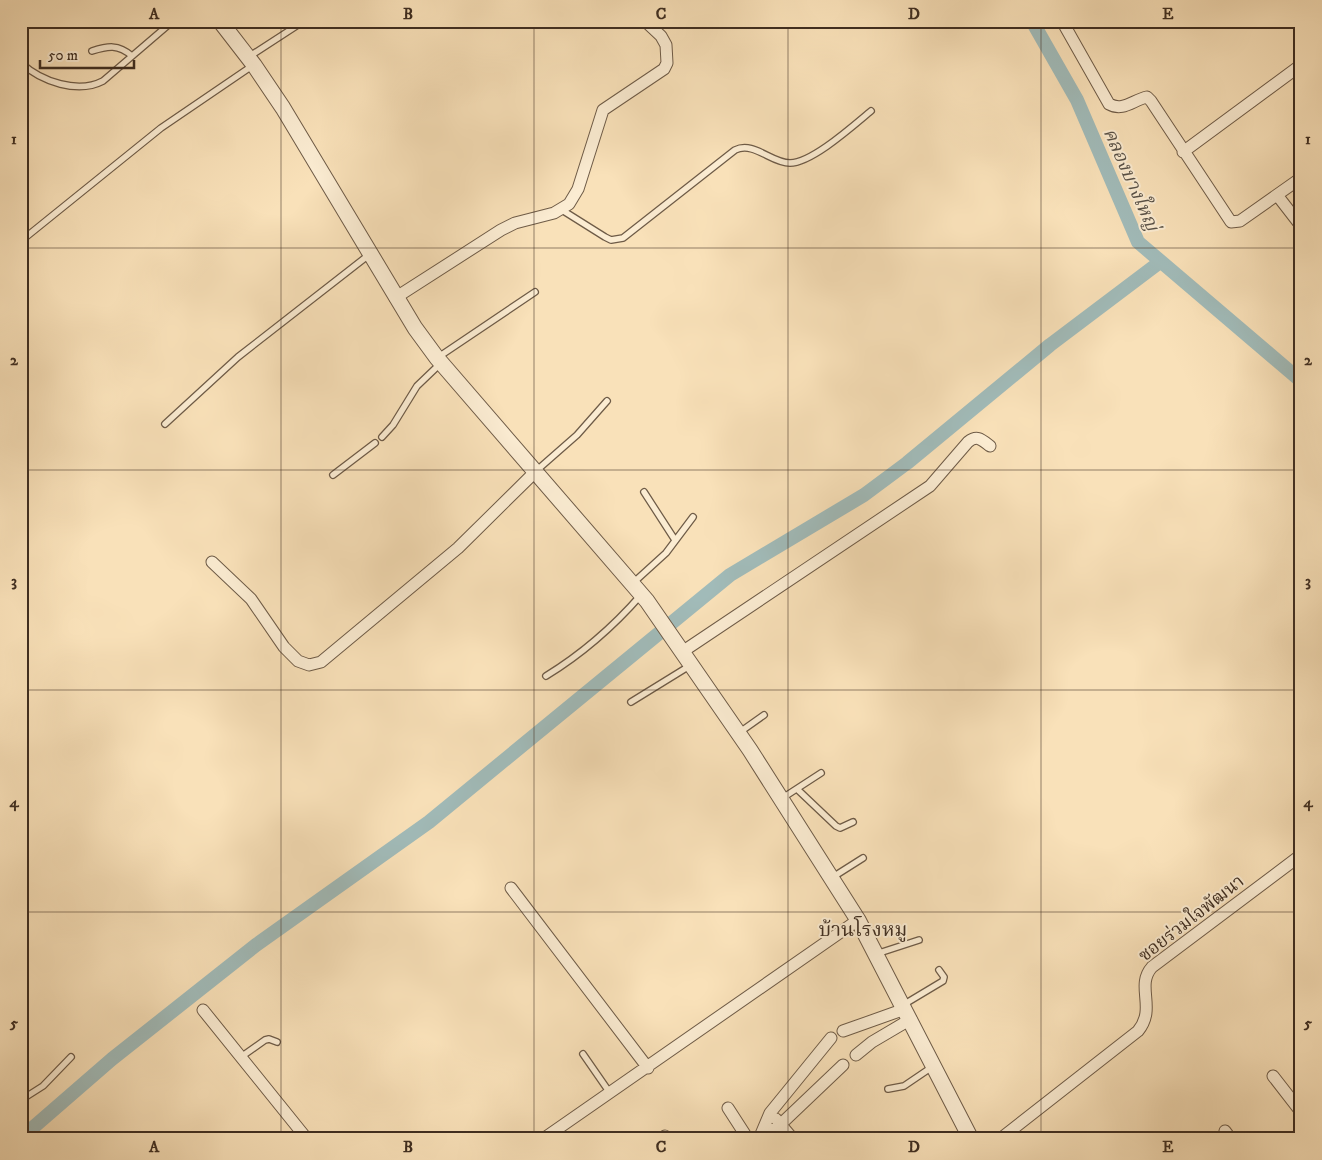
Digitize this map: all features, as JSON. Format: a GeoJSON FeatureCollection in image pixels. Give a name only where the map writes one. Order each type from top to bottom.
{"type":"FeatureCollection","features":[{"type":"Feature","properties":{"kind":"street"},"geometry":{"type":"LineString","coordinates":[[220,21],[251,61],[283,108],[395,298],[439,360],[641,592],[738,734],[858,920],[971,1139]]}},
{"type":"Feature","properties":{"kind":"street"},"geometry":{"type":"LineString","coordinates":[[395,298],[501,230],[515,223],[562,210],[569,204],[578,189],[603,110],[664,69],[667,63],[666,45],[661,36],[646,21]]}},
{"type":"Feature","properties":{"kind":"street"},"geometry":{"type":"LineString","coordinates":[[1062,21],[1109,104],[1115,108],[1124,107],[1147,97],[1231,222],[1240,221],[1301,178]]}},
{"type":"Feature","properties":{"kind":"street"},"geometry":{"type":"LineString","coordinates":[[1183,152],[1301,65]]}},
{"type":"Feature","properties":{"kind":"street"},"geometry":{"type":"LineString","coordinates":[[1277,195],[1301,226]]}},
{"type":"Feature","properties":{"kind":"street"},"geometry":{"type":"LineString","coordinates":[[686,658],[930,486],[968,442],[974,438],[980,438],[990,446]]}},
{"type":"Feature","properties":{"kind":"street"},"geometry":{"type":"LineString","coordinates":[[212,562],[251,599],[284,647],[298,661],[309,665],[321,662],[432,570],[536,472]]}},
{"type":"Feature","properties":{"kind":"street","name":"ซอยร่วมใจพัฒนา"},"geometry":{"type":"LineString","coordinates":[[1000,1139],[1138,1031],[1148,1015],[1145,978],[1152,967],[1301,855]]}},
{"type":"Feature","properties":{"kind":"street"},"geometry":{"type":"LineString","coordinates":[[511,888],[648,1068]]}},
{"type":"Feature","properties":{"kind":"street"},"geometry":{"type":"LineString","coordinates":[[542,1139],[648,1068],[858,920]]}},
{"type":"Feature","properties":{"kind":"street"},"geometry":{"type":"LineString","coordinates":[[203,1010],[307,1139]]}},
{"type":"Feature","properties":{"kind":"street"},"geometry":{"type":"LineString","coordinates":[[843,1031],[906,1011]]}},
{"type":"Feature","properties":{"kind":"street"},"geometry":{"type":"LineString","coordinates":[[856,1055],[906,1011]]}},
{"type":"Feature","properties":{"kind":"street"},"geometry":{"type":"LineString","coordinates":[[759,1139],[770,1113],[831,1038]]}},
{"type":"Feature","properties":{"kind":"street"},"geometry":{"type":"LineString","coordinates":[[759,1139],[781,1124],[843,1065]]}},
{"type":"Feature","properties":{"kind":"street"},"geometry":{"type":"LineString","coordinates":[[1273,1076],[1301,1112]]}},
{"type":"Feature","properties":{"kind":"street"},"geometry":{"type":"LineString","coordinates":[[728,1108],[748,1139]]}},
{"type":"Feature","properties":{"kind":"street"},"geometry":{"type":"LineString","coordinates":[[770,1113],[792,1139]]}},
{"type":"Feature","properties":{"kind":"lane"},"geometry":{"type":"LineString","coordinates":[[21,64],[41,76],[82,88],[93,86],[103,81],[173,21]]}},
{"type":"Feature","properties":{"kind":"lane"},"geometry":{"type":"LineString","coordinates":[[21,241],[161,128],[304,21]]}},
{"type":"Feature","properties":{"kind":"lane"},"geometry":{"type":"LineString","coordinates":[[92,52],[114,46],[123,48],[132,56]]}},
{"type":"Feature","properties":{"kind":"lane"},"geometry":{"type":"LineString","coordinates":[[562,210],[611,240],[623,238],[735,150],[746,147],[778,161],[790,163],[799,161],[835,140],[871,110]]}},
{"type":"Feature","properties":{"kind":"lane"},"geometry":{"type":"LineString","coordinates":[[165,424],[238,358],[370,254]]}},
{"type":"Feature","properties":{"kind":"lane"},"geometry":{"type":"LineString","coordinates":[[382,437],[393,425],[418,386],[439,360],[535,292]]}},
{"type":"Feature","properties":{"kind":"lane"},"geometry":{"type":"LineString","coordinates":[[536,472],[577,435],[608,401]]}},
{"type":"Feature","properties":{"kind":"lane"},"geometry":{"type":"LineString","coordinates":[[334,475],[375,443]]}},
{"type":"Feature","properties":{"kind":"lane"},"geometry":{"type":"LineString","coordinates":[[644,492],[675,540]]}},
{"type":"Feature","properties":{"kind":"lane"},"geometry":{"type":"LineString","coordinates":[[546,676],[583,651],[624,615],[641,592],[658,561],[693,517]]}},
{"type":"Feature","properties":{"kind":"lane"},"geometry":{"type":"LineString","coordinates":[[631,702],[686,658]]}},
{"type":"Feature","properties":{"kind":"lane"},"geometry":{"type":"LineString","coordinates":[[738,734],[764,715]]}},
{"type":"Feature","properties":{"kind":"lane"},"geometry":{"type":"LineString","coordinates":[[781,799],[821,773]]}},
{"type":"Feature","properties":{"kind":"lane"},"geometry":{"type":"LineString","coordinates":[[797,789],[836,826],[840,828],[852,822]]}},
{"type":"Feature","properties":{"kind":"lane"},"geometry":{"type":"LineString","coordinates":[[831,878],[863,858]]}},
{"type":"Feature","properties":{"kind":"lane"},"geometry":{"type":"LineString","coordinates":[[876,954],[919,940]]}},
{"type":"Feature","properties":{"kind":"lane"},"geometry":{"type":"LineString","coordinates":[[906,1011],[943,982],[944,977],[938,970]]}},
{"type":"Feature","properties":{"kind":"lane"},"geometry":{"type":"LineString","coordinates":[[241,1056],[264,1040],[269,1039],[277,1042]]}},
{"type":"Feature","properties":{"kind":"lane"},"geometry":{"type":"LineString","coordinates":[[583,1054],[610,1093]]}},
{"type":"Feature","properties":{"kind":"lane"},"geometry":{"type":"LineString","coordinates":[[21,1100],[42,1086],[71,1057]]}},
{"type":"Feature","properties":{"kind":"lane"},"geometry":{"type":"LineString","coordinates":[[888,1089],[904,1086],[915,1081],[934,1066]]}},
{"type":"Feature","properties":{"kind":"waterway","name":"คลองบางใหญ่"},"geometry":{"type":"LineString","coordinates":[[1032,21],[1077,100],[1138,242],[1301,381]]}},
{"type":"Feature","properties":{"kind":"waterway"},"geometry":{"type":"LineString","coordinates":[[21,1138],[112,1059],[256,945],[429,822],[730,575],[864,495],[907,463],[1050,345],[1160,262]]}},
{"type":"Feature","properties":{"kind":"district","name":"บ้านโรงหมู"},"geometry":{"type":"Point","coordinates":[863,929]}}]}
